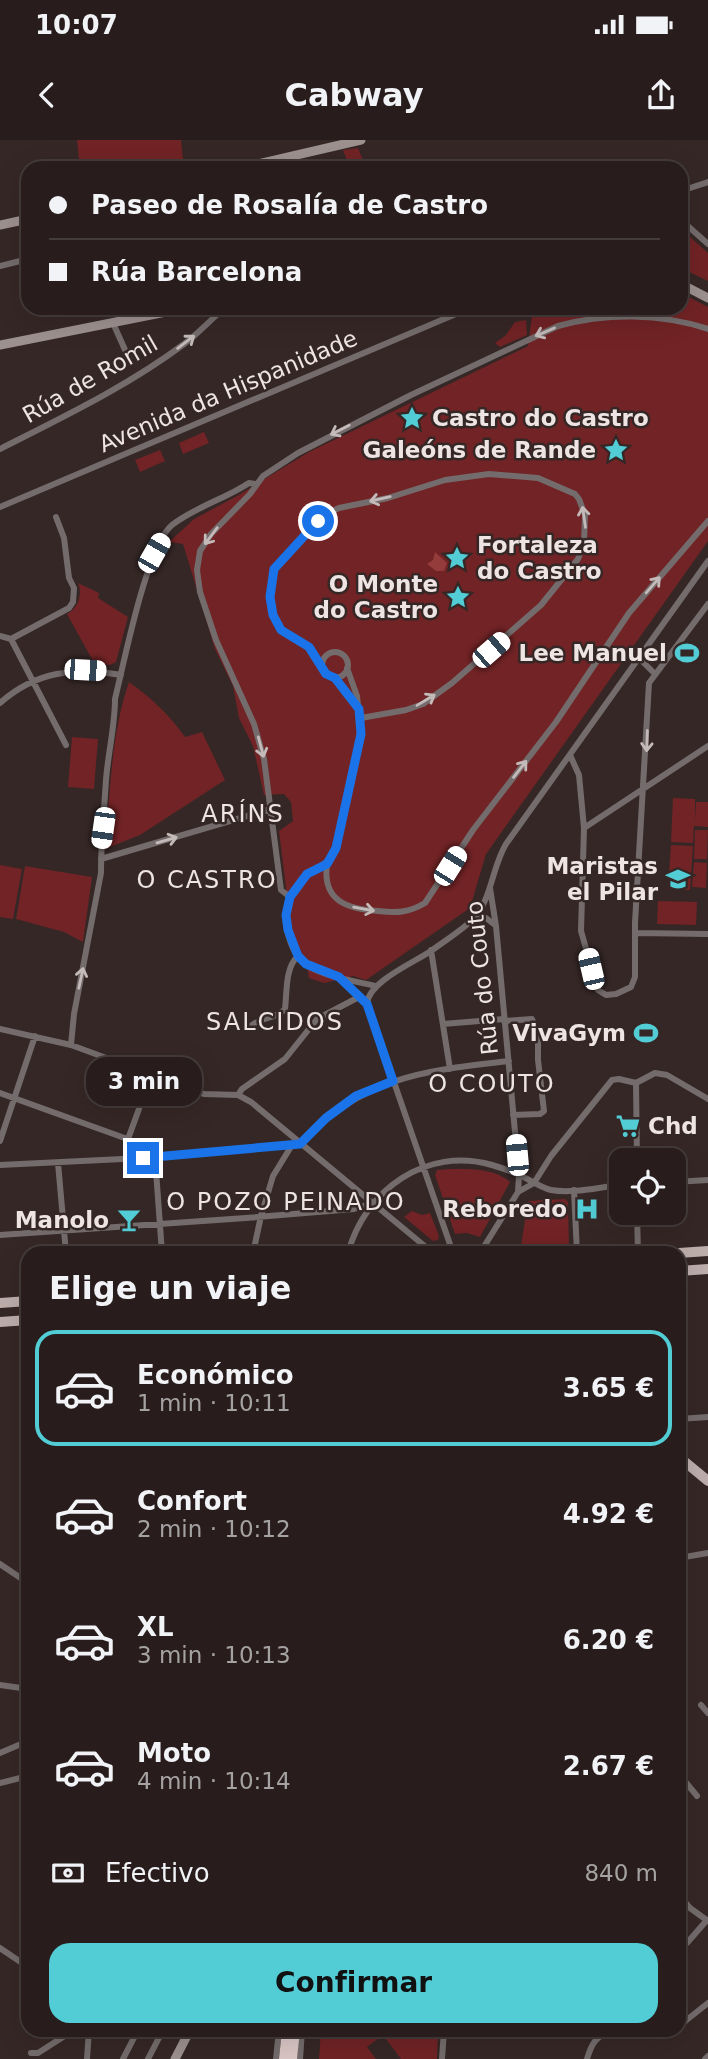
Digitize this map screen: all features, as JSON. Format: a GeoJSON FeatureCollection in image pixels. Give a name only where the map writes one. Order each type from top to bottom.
{"type":"FeatureCollection","features":[{"type":"Feature","properties":{"kind":"highway"},"geometry":{"type":"LineString","coordinates":[[284,2059],[286,2037]]}},
{"type":"Feature","properties":{"kind":"highway"},"geometry":{"type":"LineString","coordinates":[[292,2059],[294,2037]]}},
{"type":"Feature","properties":{"kind":"main road"},"geometry":{"type":"LineString","coordinates":[[270,161],[360,140]]}},
{"type":"Feature","properties":{"kind":"main road"},"geometry":{"type":"LineString","coordinates":[[0,225],[21,220]]}},
{"type":"Feature","properties":{"kind":"main road"},"geometry":{"type":"LineString","coordinates":[[688,281],[708,291]]}},
{"type":"Feature","properties":{"kind":"main road"},"geometry":{"type":"LineString","coordinates":[[688,288],[708,298]]}},
{"type":"Feature","properties":{"kind":"main road"},"geometry":{"type":"LineString","coordinates":[[0,345],[147,315]]}},
{"type":"Feature","properties":{"kind":"main road"},"geometry":{"type":"LineString","coordinates":[[686,1253],[708,1251]]}},
{"type":"Feature","properties":{"kind":"main road"},"geometry":{"type":"LineString","coordinates":[[686,1271],[708,1269]]}},
{"type":"Feature","properties":{"kind":"main road"},"geometry":{"type":"LineString","coordinates":[[0,1303],[21,1302]]}},
{"type":"Feature","properties":{"kind":"main road"},"geometry":{"type":"LineString","coordinates":[[0,1322],[21,1320]]}},
{"type":"Feature","properties":{"kind":"main road"},"geometry":{"type":"LineString","coordinates":[[686,1463],[708,1481]]}},
{"type":"Feature","properties":{"kind":"main road"},"geometry":{"type":"LineString","coordinates":[[175,2059],[186,2037]]}},
{"type":"Feature","properties":{"kind":"street"},"geometry":{"type":"LineString","coordinates":[[688,189],[708,182]]}},
{"type":"Feature","properties":{"kind":"street"},"geometry":{"type":"LineString","coordinates":[[688,226],[708,244]]}},
{"type":"Feature","properties":{"kind":"street"},"geometry":{"type":"LineString","coordinates":[[0,266],[21,261]]}},
{"type":"Feature","properties":{"kind":"street","name":"Rúa de Romil"},"geometry":{"type":"LineString","coordinates":[[0,449],[78,410],[150,366],[185,343],[217,315]]}},
{"type":"Feature","properties":{"kind":"street","name":"Avenida da Hispanidade"},"geometry":{"type":"LineString","coordinates":[[0,508],[454,315]]}},
{"type":"Feature","properties":{"kind":"street"},"geometry":{"type":"LineString","coordinates":[[290,897],[281,890],[264,759],[254,724],[216,640],[200,592],[197,558],[205,543],[250,494],[255,484],[272,469],[324,438],[492,355],[558,326],[620,316],[665,320],[708,329]]}},
{"type":"Feature","properties":{"kind":"street"},"geometry":{"type":"LineString","coordinates":[[113,323],[130,361]]}},
{"type":"Feature","properties":{"kind":"street"},"geometry":{"type":"LineString","coordinates":[[359,709],[335,678],[326,674],[309,647],[286,633],[273,615],[270,597],[274,569],[326,514],[339,508],[388,498],[445,480],[489,474],[538,478],[575,494],[585,515],[584,544],[578,559],[546,601],[458,678],[423,704],[406,710],[361,718]]}},
{"type":"Feature","properties":{"kind":"street"},"geometry":{"type":"LineString","coordinates":[[71,1045],[74,1014],[101,873],[115,699],[147,574],[154,553],[171,525],[249,483],[255,484]]}},
{"type":"Feature","properties":{"kind":"street"},"geometry":{"type":"LineString","coordinates":[[0,636],[11,639],[69,608],[73,603],[74,588],[69,578],[64,538],[56,517]]}},
{"type":"Feature","properties":{"kind":"street"},"geometry":{"type":"LineString","coordinates":[[321,664],[325,656],[335,652],[345,656],[361,718],[361,734],[336,848],[327,864],[327,886],[341,903],[359,909],[402,913],[414,909],[425,902],[473,830],[556,722],[629,613],[708,521]]}},
{"type":"Feature","properties":{"kind":"street"},"geometry":{"type":"LineString","coordinates":[[367,1004],[370,991],[376,986],[474,918],[490,886],[498,857],[506,844],[708,561]]}},
{"type":"Feature","properties":{"kind":"street"},"geometry":{"type":"LineString","coordinates":[[570,755],[579,775],[584,828],[581,931],[598,990],[606,995],[616,995],[632,985],[635,977],[635,923],[649,683],[708,604]]}},
{"type":"Feature","properties":{"kind":"street"},"geometry":{"type":"LineString","coordinates":[[11,639],[66,745]]}},
{"type":"Feature","properties":{"kind":"street"},"geometry":{"type":"LineString","coordinates":[[639,658],[655,674]]}},
{"type":"Feature","properties":{"kind":"street"},"geometry":{"type":"LineString","coordinates":[[335,678],[343,675],[347,668]]}},
{"type":"Feature","properties":{"kind":"street"},"geometry":{"type":"LineString","coordinates":[[0,703],[33,681],[60,673],[85,670],[121,675]]}},
{"type":"Feature","properties":{"kind":"street"},"geometry":{"type":"LineString","coordinates":[[584,828],[708,746]]}},
{"type":"Feature","properties":{"kind":"street"},"geometry":{"type":"LineString","coordinates":[[101,859],[271,809]]}},
{"type":"Feature","properties":{"kind":"street"},"geometry":{"type":"LineString","coordinates":[[327,864],[307,874],[290,897],[286,915],[288,930],[298,956],[306,964],[339,977],[376,986]]}},
{"type":"Feature","properties":{"kind":"street","name":"Rúa do Couto"},"geometry":{"type":"LineString","coordinates":[[490,886],[509,1061],[519,1175],[518,1192]]}},
{"type":"Feature","properties":{"kind":"street"},"geometry":{"type":"LineString","coordinates":[[474,918],[486,918],[496,926]]}},
{"type":"Feature","properties":{"kind":"street"},"geometry":{"type":"LineString","coordinates":[[637,933],[708,934]]}},
{"type":"Feature","properties":{"kind":"street"},"geometry":{"type":"LineString","coordinates":[[431,950],[450,1069]]}},
{"type":"Feature","properties":{"kind":"street"},"geometry":{"type":"LineString","coordinates":[[252,1025],[281,1014],[285,1009],[289,972],[293,960],[298,956]]}},
{"type":"Feature","properties":{"kind":"street"},"geometry":{"type":"LineString","coordinates":[[339,977],[367,1004],[451,1246]]}},
{"type":"Feature","properties":{"kind":"street"},"geometry":{"type":"LineString","coordinates":[[238,1095],[242,1089],[285,1059],[317,1019],[359,997]]}},
{"type":"Feature","properties":{"kind":"street"},"geometry":{"type":"LineString","coordinates":[[443,1024],[532,1019],[538,1034],[544,1111],[540,1114],[513,1115]]}},
{"type":"Feature","properties":{"kind":"street"},"geometry":{"type":"LineString","coordinates":[[0,1030],[71,1045],[204,1094],[238,1095],[251,1102],[296,1144],[425,1246]]}},
{"type":"Feature","properties":{"kind":"street"},"geometry":{"type":"LineString","coordinates":[[0,1141],[35,1036]]}},
{"type":"Feature","properties":{"kind":"street"},"geometry":{"type":"LineString","coordinates":[[255,1246],[273,1176],[296,1144],[356,1096],[422,1072],[509,1061]]}},
{"type":"Feature","properties":{"kind":"street"},"geometry":{"type":"LineString","coordinates":[[484,1246],[518,1192],[534,1182],[601,1092],[614,1079],[636,1083],[655,1073],[667,1075],[708,1100]]}},
{"type":"Feature","properties":{"kind":"street"},"geometry":{"type":"LineString","coordinates":[[128,1158],[151,1076]]}},
{"type":"Feature","properties":{"kind":"street"},"geometry":{"type":"LineString","coordinates":[[636,1083],[637,1148]]}},
{"type":"Feature","properties":{"kind":"street"},"geometry":{"type":"LineString","coordinates":[[0,1093],[132,1140],[152,1151],[155,1157],[161,1246]]}},
{"type":"Feature","properties":{"kind":"street"},"geometry":{"type":"LineString","coordinates":[[0,1165],[155,1157],[296,1144]]}},
{"type":"Feature","properties":{"kind":"street"},"geometry":{"type":"LineString","coordinates":[[350,1246],[354,1231],[372,1203],[394,1183],[423,1167],[443,1162],[470,1161],[492,1165],[550,1190],[609,1186]]}},
{"type":"Feature","properties":{"kind":"street"},"geometry":{"type":"LineString","coordinates":[[58,1163],[65,1246]]}},
{"type":"Feature","properties":{"kind":"street"},"geometry":{"type":"LineString","coordinates":[[686,1181],[708,1180]]}},
{"type":"Feature","properties":{"kind":"street"},"geometry":{"type":"LineString","coordinates":[[574,1190],[577,1246]]}},
{"type":"Feature","properties":{"kind":"street"},"geometry":{"type":"LineString","coordinates":[[0,1235],[354,1209],[372,1203]]}},
{"type":"Feature","properties":{"kind":"street"},"geometry":{"type":"LineString","coordinates":[[637,1225],[638,1246]]}},
{"type":"Feature","properties":{"kind":"street"},"geometry":{"type":"LineString","coordinates":[[686,1419],[708,1417]]}},
{"type":"Feature","properties":{"kind":"street"},"geometry":{"type":"LineString","coordinates":[[686,1557],[708,1553]]}},
{"type":"Feature","properties":{"kind":"street"},"geometry":{"type":"LineString","coordinates":[[0,1564],[21,1578]]}},
{"type":"Feature","properties":{"kind":"street"},"geometry":{"type":"LineString","coordinates":[[0,1685],[21,1688]]}},
{"type":"Feature","properties":{"kind":"street"},"geometry":{"type":"LineString","coordinates":[[701,1705],[708,1713]]}},
{"type":"Feature","properties":{"kind":"street"},"geometry":{"type":"LineString","coordinates":[[0,1754],[21,1744]]}},
{"type":"Feature","properties":{"kind":"street"},"geometry":{"type":"LineString","coordinates":[[0,1783],[21,1778]]}},
{"type":"Feature","properties":{"kind":"street"},"geometry":{"type":"LineString","coordinates":[[686,1783],[696,1796]]}},
{"type":"Feature","properties":{"kind":"street"},"geometry":{"type":"LineString","coordinates":[[686,1903],[706,1918],[686,1944]]}},
{"type":"Feature","properties":{"kind":"street"},"geometry":{"type":"LineString","coordinates":[[0,1948],[19,1961]]}},
{"type":"Feature","properties":{"kind":"street"},"geometry":{"type":"LineString","coordinates":[[686,2020],[708,2003]]}},
{"type":"Feature","properties":{"kind":"street"},"geometry":{"type":"LineString","coordinates":[[31,2053],[38,2053],[63,2037]]}},
{"type":"Feature","properties":{"kind":"street"},"geometry":{"type":"LineString","coordinates":[[87,2059],[89,2037]]}},
{"type":"Feature","properties":{"kind":"street"},"geometry":{"type":"LineString","coordinates":[[123,2059],[134,2037]]}},
{"type":"Feature","properties":{"kind":"street"},"geometry":{"type":"LineString","coordinates":[[148,2059],[159,2037]]}},
{"type":"Feature","properties":{"kind":"street"},"geometry":{"type":"LineString","coordinates":[[276,2059],[278,2037]]}},
{"type":"Feature","properties":{"kind":"street"},"geometry":{"type":"LineString","coordinates":[[300,2059],[302,2037]]}},
{"type":"Feature","properties":{"kind":"street"},"geometry":{"type":"LineString","coordinates":[[442,2059],[444,2037]]}},
{"type":"Feature","properties":{"kind":"street"},"geometry":{"type":"LineString","coordinates":[[587,2059],[592,2043],[597,2037]]}},
{"type":"Feature","properties":{"kind":"shaded area"},"geometry":{"type":"Polygon","coordinates":[[[77,140],[181,140],[183,160],[179,161],[79,161],[77,140]]]}},
{"type":"Feature","properties":{"kind":"shaded area"},"geometry":{"type":"Polygon","coordinates":[[[358,148],[363,161],[347,161],[343,150],[358,148]]]}},
{"type":"Feature","properties":{"kind":"shaded area"},"geometry":{"type":"Polygon","coordinates":[[[688,235],[708,253],[708,281],[688,271],[688,235]]]}},
{"type":"Feature","properties":{"kind":"shaded area"},"geometry":{"type":"Polygon","coordinates":[[[688,297],[708,307],[708,541],[486,854],[470,908],[366,980],[353,976],[324,983],[309,978],[306,959],[294,941],[291,929],[279,831],[293,821],[291,802],[284,794],[264,795],[253,746],[239,718],[233,686],[215,649],[183,544],[169,542],[194,519],[309,452],[528,346],[532,315],[688,315],[688,297]]]}},
{"type":"Feature","properties":{"kind":"shaded area"},"geometry":{"type":"Polygon","coordinates":[[[526,320],[527,335],[500,347],[495,343],[506,335],[515,322],[526,320]]]}},
{"type":"Feature","properties":{"kind":"shaded area"},"geometry":{"type":"Polygon","coordinates":[[[204,432],[209,443],[183,454],[179,443],[204,432]]]}},
{"type":"Feature","properties":{"kind":"shaded area"},"geometry":{"type":"Polygon","coordinates":[[[160,450],[165,461],[140,472],[135,460],[160,450]]]}},
{"type":"Feature","properties":{"kind":"shaded area"},"geometry":{"type":"Polygon","coordinates":[[[435,552],[447,563],[444,571],[436,571],[427,564],[433,560],[435,552]]]}},
{"type":"Feature","properties":{"kind":"shaded area"},"geometry":{"type":"Polygon","coordinates":[[[78,583],[99,593],[98,598],[128,617],[116,662],[110,665],[94,663],[67,614],[78,600],[78,583]]]}},
{"type":"Feature","properties":{"kind":"shaded area"},"geometry":{"type":"Polygon","coordinates":[[[129,682],[159,707],[185,737],[202,732],[225,780],[140,835],[105,849],[118,722],[129,682]]]}},
{"type":"Feature","properties":{"kind":"shaded area"},"geometry":{"type":"Polygon","coordinates":[[[72,737],[98,739],[94,789],[68,787],[72,737]]]}},
{"type":"Feature","properties":{"kind":"shaded area"},"geometry":{"type":"Polygon","coordinates":[[[673,798],[695,799],[695,821],[696,802],[708,802],[708,827],[694,826],[693,843],[671,842],[673,798]]]}},
{"type":"Feature","properties":{"kind":"shaded area"},"geometry":{"type":"Polygon","coordinates":[[[695,830],[708,830],[707,859],[694,859],[695,830]]]}},
{"type":"Feature","properties":{"kind":"shaded area"},"geometry":{"type":"Polygon","coordinates":[[[671,845],[693,846],[690,890],[668,889],[671,845]]]}},
{"type":"Feature","properties":{"kind":"shaded area"},"geometry":{"type":"Polygon","coordinates":[[[694,862],[707,863],[706,888],[692,887],[694,862]]]}},
{"type":"Feature","properties":{"kind":"shaded area"},"geometry":{"type":"Polygon","coordinates":[[[0,865],[22,869],[13,919],[0,917],[0,865]]]}},
{"type":"Feature","properties":{"kind":"shaded area"},"geometry":{"type":"Polygon","coordinates":[[[25,866],[92,877],[83,942],[64,932],[16,919],[25,866]]]}},
{"type":"Feature","properties":{"kind":"shaded area"},"geometry":{"type":"Polygon","coordinates":[[[658,901],[697,902],[696,925],[657,924],[658,901]]]}},
{"type":"Feature","properties":{"kind":"shaded area"},"geometry":{"type":"Polygon","coordinates":[[[437,1170],[489,1172],[510,1182],[480,1237],[467,1233],[455,1234],[435,1175],[437,1170]]]}},
{"type":"Feature","properties":{"kind":"shaded area"},"geometry":{"type":"Polygon","coordinates":[[[565,1199],[568,1202],[569,1246],[521,1246],[528,1201],[565,1199]]]}},
{"type":"Feature","properties":{"kind":"shaded area"},"geometry":{"type":"Polygon","coordinates":[[[412,1211],[422,1215],[430,1213],[438,1240],[433,1241],[404,1217],[412,1211]]]}},
{"type":"Feature","properties":{"kind":"shaded area"},"geometry":{"type":"Polygon","coordinates":[[[321,2037],[380,2037],[367,2047],[376,2059],[319,2059],[321,2037]]]}},
{"type":"Feature","properties":{"kind":"shaded area"},"geometry":{"type":"Polygon","coordinates":[[[384,2037],[438,2037],[437,2059],[401,2059],[384,2037]]]}},
{"type":"Feature","properties":{"kind":"place","name":"Castro do Castro"},"geometry":{"type":"Point","coordinates":[412,418]}},
{"type":"Feature","properties":{"kind":"place","name":"Galeóns de Rande"},"geometry":{"type":"Point","coordinates":[616,450]}},
{"type":"Feature","properties":{"kind":"place","name":"Fortaleza do Castro"},"geometry":{"type":"Point","coordinates":[457,558]}},
{"type":"Feature","properties":{"kind":"place","name":"O Monte do Castro"},"geometry":{"type":"Point","coordinates":[458,597]}},
{"type":"Feature","properties":{"kind":"place","name":"Lee Manuel"},"geometry":{"type":"Point","coordinates":[687,653]}},
{"type":"Feature","properties":{"kind":"place","name":"Maristas el Pilar"},"geometry":{"type":"Point","coordinates":[678,879]}},
{"type":"Feature","properties":{"kind":"place","name":"VivaGym"},"geometry":{"type":"Point","coordinates":[646,1033]}},
{"type":"Feature","properties":{"kind":"place","name":"Chd"},"geometry":{"type":"Point","coordinates":[628,1126]}},
{"type":"Feature","properties":{"kind":"place","name":"Reboredo"},"geometry":{"type":"Point","coordinates":[587,1209]}},
{"type":"Feature","properties":{"kind":"place","name":"Manolo"},"geometry":{"type":"Point","coordinates":[129,1220]}},
{"type":"Feature","properties":{"kind":"district","name":"ARÍNS"},"geometry":{"type":"Point","coordinates":[243,814]}},
{"type":"Feature","properties":{"kind":"district","name":"O CASTRO"},"geometry":{"type":"Point","coordinates":[207,880]}},
{"type":"Feature","properties":{"kind":"district","name":"SALCIDOS"},"geometry":{"type":"Point","coordinates":[275,1022]}},
{"type":"Feature","properties":{"kind":"district","name":"O COUTO"},"geometry":{"type":"Point","coordinates":[492,1084]}},
{"type":"Feature","properties":{"kind":"district","name":"O POZO PEINADO"},"geometry":{"type":"Point","coordinates":[286,1202]}},
{"type":"Feature","properties":{"kind":"route"},"geometry":{"type":"LineString","coordinates":[[143,1158],[300,1144],[326,1118],[356,1096],[393,1081],[367,1004],[339,977],[306,964],[298,956],[288,930],[286,915],[290,897],[307,874],[327,864],[336,848],[361,734],[359,709],[353,698],[335,678],[323,671],[309,647],[281,630],[273,615],[270,597],[274,569],[318,521]]}}]}
